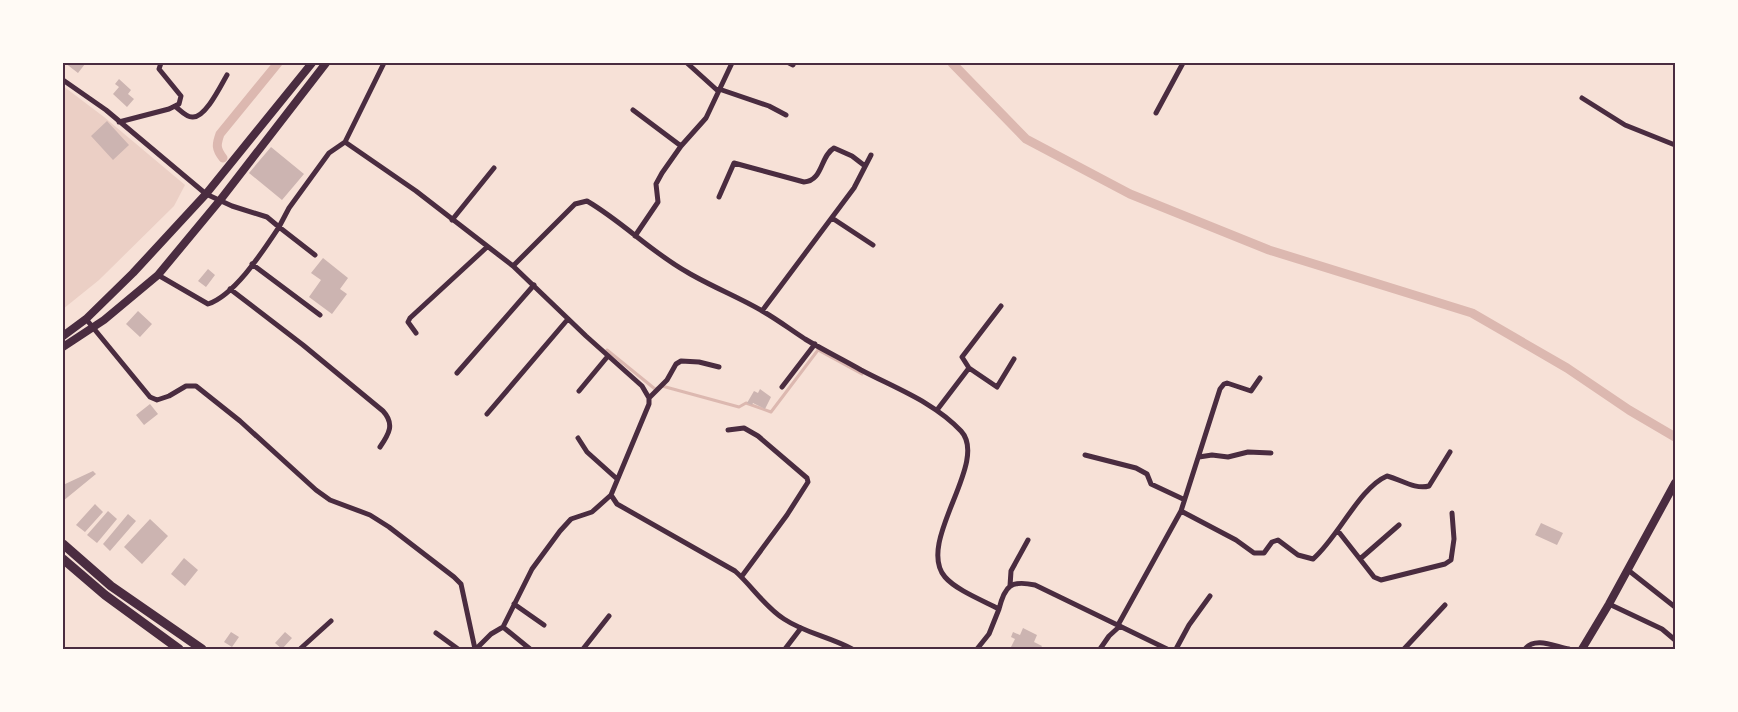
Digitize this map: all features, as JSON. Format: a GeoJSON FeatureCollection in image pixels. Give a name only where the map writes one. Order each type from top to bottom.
{"type":"FeatureCollection","features":[{"type":"Feature","properties":{"kind":"highway"},"geometry":{"type":"LineString","coordinates":[[63,544],[111,586],[202,649]]}},
{"type":"Feature","properties":{"kind":"highway"},"geometry":{"type":"LineString","coordinates":[[63,558],[105,595],[179,649]]}},
{"type":"Feature","properties":{"kind":"main road"},"geometry":{"type":"LineString","coordinates":[[63,336],[86,319],[133,273],[206,194],[312,63]]}},
{"type":"Feature","properties":{"kind":"main road"},"geometry":{"type":"LineString","coordinates":[[63,348],[158,275],[221,200],[326,63]]}},
{"type":"Feature","properties":{"kind":"main road"},"geometry":{"type":"LineString","coordinates":[[1582,649],[1675,483]]}},
{"type":"Feature","properties":{"kind":"street"},"geometry":{"type":"LineString","coordinates":[[119,122],[179,104],[181,96],[159,69],[161,63]]}},
{"type":"Feature","properties":{"kind":"street"},"geometry":{"type":"LineString","coordinates":[[158,275],[208,304],[230,289],[279,227],[289,208],[329,153],[344,143],[384,63]]}},
{"type":"Feature","properties":{"kind":"street"},"geometry":{"type":"LineString","coordinates":[[687,63],[718,90],[769,106],[786,116]]}},
{"type":"Feature","properties":{"kind":"street"},"geometry":{"type":"LineString","coordinates":[[635,236],[658,202],[656,190],[659,179],[681,146],[706,118],[732,63]]}},
{"type":"Feature","properties":{"kind":"street"},"geometry":{"type":"LineString","coordinates":[[1156,113],[1184,63]]}},
{"type":"Feature","properties":{"kind":"street"},"geometry":{"type":"LineString","coordinates":[[176,106],[189,116],[200,114],[213,99],[227,75]]}},
{"type":"Feature","properties":{"kind":"street"},"geometry":{"type":"LineString","coordinates":[[63,80],[106,110],[206,194],[232,206],[267,217],[315,255]]}},
{"type":"Feature","properties":{"kind":"street"},"geometry":{"type":"LineString","coordinates":[[1582,98],[1625,125],[1675,146]]}},
{"type":"Feature","properties":{"kind":"street"},"geometry":{"type":"LineString","coordinates":[[633,110],[681,146]]}},
{"type":"Feature","properties":{"kind":"street"},"geometry":{"type":"LineString","coordinates":[[344,143],[393,174],[513,266],[642,386],[649,398],[649,404],[616,478],[611,495],[592,512],[571,519],[560,531],[532,569],[503,627],[491,634],[475,649]]}},
{"type":"Feature","properties":{"kind":"street"},"geometry":{"type":"LineString","coordinates":[[719,197],[734,163],[804,182],[811,182],[815,178],[829,151],[834,148],[852,156],[866,166]]}},
{"type":"Feature","properties":{"kind":"street"},"geometry":{"type":"LineString","coordinates":[[762,311],[854,188],[871,155]]}},
{"type":"Feature","properties":{"kind":"street"},"geometry":{"type":"LineString","coordinates":[[452,220],[494,168]]}},
{"type":"Feature","properties":{"kind":"street"},"geometry":{"type":"LineString","coordinates":[[513,266],[575,204],[587,201],[661,256],[688,273],[762,311],[815,344],[937,410],[962,432],[969,448],[967,462],[938,548],[941,570],[953,583],[999,609]]}},
{"type":"Feature","properties":{"kind":"street"},"geometry":{"type":"LineString","coordinates":[[832,218],[873,244]]}},
{"type":"Feature","properties":{"kind":"street"},"geometry":{"type":"LineString","coordinates":[[416,333],[408,322],[410,318],[487,247]]}},
{"type":"Feature","properties":{"kind":"street"},"geometry":{"type":"LineString","coordinates":[[252,264],[321,315]]}},
{"type":"Feature","properties":{"kind":"street"},"geometry":{"type":"LineString","coordinates":[[457,373],[534,285]]}},
{"type":"Feature","properties":{"kind":"street"},"geometry":{"type":"LineString","coordinates":[[230,289],[303,345],[389,417],[391,425],[389,434],[380,447]]}},
{"type":"Feature","properties":{"kind":"street"},"geometry":{"type":"LineString","coordinates":[[1001,306],[962,357],[969,368],[997,387],[1014,359]]}},
{"type":"Feature","properties":{"kind":"street"},"geometry":{"type":"LineString","coordinates":[[86,319],[150,397],[157,400],[186,386],[196,386],[240,421],[316,490],[330,500],[370,515],[454,576],[460,584],[475,649]]}},
{"type":"Feature","properties":{"kind":"street"},"geometry":{"type":"LineString","coordinates":[[487,414],[568,319]]}},
{"type":"Feature","properties":{"kind":"street"},"geometry":{"type":"LineString","coordinates":[[782,387],[815,344]]}},
{"type":"Feature","properties":{"kind":"street"},"geometry":{"type":"LineString","coordinates":[[579,391],[608,356]]}},
{"type":"Feature","properties":{"kind":"street"},"geometry":{"type":"LineString","coordinates":[[649,398],[668,380],[676,364],[699,362],[719,367]]}},
{"type":"Feature","properties":{"kind":"street"},"geometry":{"type":"LineString","coordinates":[[937,410],[969,368]]}},
{"type":"Feature","properties":{"kind":"street"},"geometry":{"type":"LineString","coordinates":[[1100,649],[1119,626],[1181,511],[1220,389],[1227,383],[1251,391],[1260,378]]}},
{"type":"Feature","properties":{"kind":"street"},"geometry":{"type":"LineString","coordinates":[[728,430],[744,428],[758,436],[807,478],[808,482],[742,576]]}},
{"type":"Feature","properties":{"kind":"street"},"geometry":{"type":"LineString","coordinates":[[578,438],[586,452],[616,478]]}},
{"type":"Feature","properties":{"kind":"street"},"geometry":{"type":"LineString","coordinates":[[1199,457],[1212,455],[1228,457],[1248,452],[1271,453]]}},
{"type":"Feature","properties":{"kind":"street"},"geometry":{"type":"LineString","coordinates":[[1181,511],[1236,540],[1254,553],[1264,553],[1272,542],[1278,540],[1298,555],[1313,559],[1380,479],[1387,476],[1424,488],[1428,486],[1450,452]]}},
{"type":"Feature","properties":{"kind":"street"},"geometry":{"type":"LineString","coordinates":[[1085,455],[1136,468],[1147,474],[1151,484],[1184,499]]}},
{"type":"Feature","properties":{"kind":"street"},"geometry":{"type":"LineString","coordinates":[[611,495],[617,504],[631,513],[721,561],[742,576],[764,604],[782,618],[852,649]]}},
{"type":"Feature","properties":{"kind":"street"},"geometry":{"type":"LineString","coordinates":[[1338,531],[1374,577],[1381,580],[1449,562],[1454,552],[1452,513]]}},
{"type":"Feature","properties":{"kind":"street"},"geometry":{"type":"LineString","coordinates":[[1360,559],[1399,525]]}},
{"type":"Feature","properties":{"kind":"street"},"geometry":{"type":"LineString","coordinates":[[977,649],[989,634],[1002,599],[1010,586],[1011,571],[1028,540]]}},
{"type":"Feature","properties":{"kind":"street"},"geometry":{"type":"LineString","coordinates":[[1628,570],[1675,607]]}},
{"type":"Feature","properties":{"kind":"street"},"geometry":{"type":"LineString","coordinates":[[1010,586],[1020,582],[1035,585],[1167,649]]}},
{"type":"Feature","properties":{"kind":"street"},"geometry":{"type":"LineString","coordinates":[[1176,649],[1210,596]]}},
{"type":"Feature","properties":{"kind":"street"},"geometry":{"type":"LineString","coordinates":[[514,604],[544,625]]}},
{"type":"Feature","properties":{"kind":"street"},"geometry":{"type":"LineString","coordinates":[[1609,604],[1662,628],[1675,640]]}},
{"type":"Feature","properties":{"kind":"street"},"geometry":{"type":"LineString","coordinates":[[1404,649],[1445,605]]}},
{"type":"Feature","properties":{"kind":"street"},"geometry":{"type":"LineString","coordinates":[[583,649],[609,616]]}},
{"type":"Feature","properties":{"kind":"street"},"geometry":{"type":"LineString","coordinates":[[300,649],[331,621]]}},
{"type":"Feature","properties":{"kind":"street"},"geometry":{"type":"LineString","coordinates":[[503,627],[530,649]]}},
{"type":"Feature","properties":{"kind":"street"},"geometry":{"type":"LineString","coordinates":[[785,649],[801,628]]}},
{"type":"Feature","properties":{"kind":"street"},"geometry":{"type":"LineString","coordinates":[[436,633],[458,649]]}},
{"type":"Feature","properties":{"kind":"street"},"geometry":{"type":"LineString","coordinates":[[1525,649],[1536,642],[1569,649]]}},
{"type":"Feature","properties":{"kind":"shaded area"},"geometry":{"type":"Polygon","coordinates":[[[63,86],[185,185],[174,206],[99,280],[63,309],[63,86]]]}},
{"type":"Feature","properties":{"kind":"building"},"geometry":{"type":"Polygon","coordinates":[[[65,63],[84,63],[85,64],[78,73],[65,63]]]}},
{"type":"Feature","properties":{"kind":"building"},"geometry":{"type":"Polygon","coordinates":[[[119,79],[131,90],[128,94],[134,99],[127,107],[113,94],[119,87],[115,84],[119,79]]]}},
{"type":"Feature","properties":{"kind":"building"},"geometry":{"type":"Polygon","coordinates":[[[107,121],[129,145],[113,160],[91,136],[107,121]]]}},
{"type":"Feature","properties":{"kind":"building"},"geometry":{"type":"Polygon","coordinates":[[[271,147],[304,174],[282,200],[249,173],[271,147]]]}},
{"type":"Feature","properties":{"kind":"building"},"geometry":{"type":"Polygon","coordinates":[[[323,258],[348,278],[340,289],[347,294],[332,314],[309,297],[321,280],[311,273],[323,258]]]}},
{"type":"Feature","properties":{"kind":"building"},"geometry":{"type":"Polygon","coordinates":[[[208,269],[215,275],[206,287],[198,281],[208,269]]]}},
{"type":"Feature","properties":{"kind":"building"},"geometry":{"type":"Polygon","coordinates":[[[138,311],[152,324],[140,337],[126,324],[138,311]]]}},
{"type":"Feature","properties":{"kind":"building"},"geometry":{"type":"Polygon","coordinates":[[[760,389],[771,397],[765,409],[753,403],[752,405],[747,403],[754,391],[758,393],[760,389]]]}},
{"type":"Feature","properties":{"kind":"building"},"geometry":{"type":"Polygon","coordinates":[[[150,404],[158,414],[144,425],[136,415],[150,404]]]}},
{"type":"Feature","properties":{"kind":"building"},"geometry":{"type":"Polygon","coordinates":[[[93,471],[96,474],[63,501],[63,485],[93,471]]]}},
{"type":"Feature","properties":{"kind":"building"},"geometry":{"type":"Polygon","coordinates":[[[95,504],[103,512],[85,532],[76,525],[95,504]]]}},
{"type":"Feature","properties":{"kind":"building"},"geometry":{"type":"Polygon","coordinates":[[[108,511],[117,519],[97,543],[87,535],[108,511]]]}},
{"type":"Feature","properties":{"kind":"building"},"geometry":{"type":"Polygon","coordinates":[[[128,514],[136,521],[110,551],[103,544],[128,514]]]}},
{"type":"Feature","properties":{"kind":"building"},"geometry":{"type":"Polygon","coordinates":[[[150,519],[168,536],[142,564],[124,547],[150,519]]]}},
{"type":"Feature","properties":{"kind":"building"},"geometry":{"type":"Polygon","coordinates":[[[1541,523],[1563,533],[1557,545],[1535,535],[1541,523]]]}},
{"type":"Feature","properties":{"kind":"building"},"geometry":{"type":"Polygon","coordinates":[[[184,558],[198,570],[185,586],[171,574],[184,558]]]}},
{"type":"Feature","properties":{"kind":"building"},"geometry":{"type":"Polygon","coordinates":[[[1023,628],[1037,635],[1034,642],[1042,646],[1040,649],[1011,647],[1015,639],[1011,637],[1013,632],[1020,635],[1023,628]]]}},
{"type":"Feature","properties":{"kind":"building"},"geometry":{"type":"Polygon","coordinates":[[[231,632],[239,637],[232,647],[224,642],[231,632]]]}},
{"type":"Feature","properties":{"kind":"building"},"geometry":{"type":"Polygon","coordinates":[[[285,632],[292,638],[282,649],[275,643],[285,632]]]}},
{"type":"Feature","properties":{"kind":"waterway"},"geometry":{"type":"LineString","coordinates":[[223,158],[217,147],[220,134],[278,63]]}},
{"type":"Feature","properties":{"kind":"waterway"},"geometry":{"type":"LineString","coordinates":[[952,63],[1026,139],[1130,194],[1269,250],[1472,313],[1567,368],[1629,410],[1675,437]]}},
{"type":"Feature","properties":{"kind":"waterway"},"geometry":{"type":"LineString","coordinates":[[607,350],[655,389],[657,388]]}},
{"type":"Feature","properties":{"kind":"waterway"},"geometry":{"type":"LineString","coordinates":[[662,386],[739,407],[746,403],[771,412],[818,350],[862,374]]}}]}
